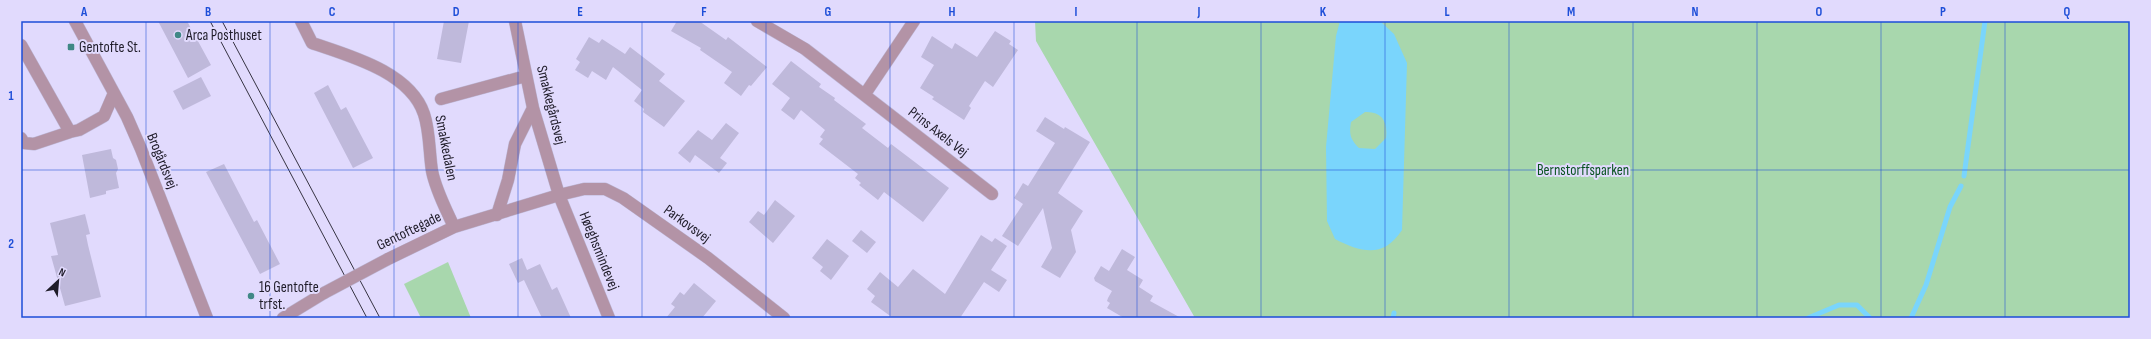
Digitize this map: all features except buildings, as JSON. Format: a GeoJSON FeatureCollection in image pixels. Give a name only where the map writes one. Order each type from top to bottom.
{"type":"FeatureCollection","features":[{"type":"Feature","properties":{"kind":"street","name":"Brogårdsvej"},"geometry":{"type":"LineString","coordinates":[[75,21],[114,93],[141,149],[207,318]]}},
{"type":"Feature","properties":{"kind":"street","name":"Smakkedalen"},"geometry":{"type":"LineString","coordinates":[[300,21],[312,43],[378,68],[394,76],[406,86],[417,99],[424,113],[428,128],[435,182],[454,227]]}},
{"type":"Feature","properties":{"kind":"street","name":"Smakkegårdsvej"},"geometry":{"type":"LineString","coordinates":[[515,21],[533,108],[559,195]]}},
{"type":"Feature","properties":{"kind":"street","name":"Prins Axels Vej"},"geometry":{"type":"LineString","coordinates":[[757,21],[805,49],[865,94],[992,194]]}},
{"type":"Feature","properties":{"kind":"street"},"geometry":{"type":"LineString","coordinates":[[865,94],[914,21]]}},
{"type":"Feature","properties":{"kind":"street"},"geometry":{"type":"LineString","coordinates":[[21,45],[70,132]]}},
{"type":"Feature","properties":{"kind":"street"},"geometry":{"type":"LineString","coordinates":[[441,99],[526,76]]}},
{"type":"Feature","properties":{"kind":"street"},"geometry":{"type":"LineString","coordinates":[[21,138],[24,143],[34,144],[79,130],[104,116],[114,93]]}},
{"type":"Feature","properties":{"kind":"street"},"geometry":{"type":"LineString","coordinates":[[497,215],[508,180],[516,144],[533,108]]}},
{"type":"Feature","properties":{"kind":"street","name":"Parkovsvej"},"geometry":{"type":"LineString","coordinates":[[559,195],[590,188],[605,189],[618,194],[708,258],[784,318]]}},
{"type":"Feature","properties":{"kind":"street","name":"Gentoftegade"},"geometry":{"type":"LineString","coordinates":[[283,318],[324,293],[388,259],[454,227],[559,195]]}},
{"type":"Feature","properties":{"kind":"street","name":"Høeghsmindevej"},"geometry":{"type":"LineString","coordinates":[[559,195],[609,318]]}},
{"type":"Feature","properties":{"kind":"green space","name":"Bernstorffsparken"},"geometry":{"type":"Polygon","coordinates":[[[1035,21],[2130,21],[2130,318],[1195,318],[1036,41],[1035,21]]]}},
{"type":"Feature","properties":{"kind":"green space"},"geometry":{"type":"Polygon","coordinates":[[[448,262],[471,318],[421,318],[404,284],[448,262]]]}},
{"type":"Feature","properties":{"kind":"water"},"geometry":{"type":"Polygon","coordinates":[[[1340,21],[1381,22],[1394,34],[1407,63],[1402,230],[1395,239],[1380,249],[1363,250],[1335,239],[1327,221],[1326,147],[1336,36],[1340,21]],[[1365,112],[1351,122],[1351,136],[1359,148],[1375,149],[1386,138],[1385,122],[1376,113],[1365,112]]]}},
{"type":"Feature","properties":{"kind":"waterway"},"geometry":{"type":"LineString","coordinates":[[1964,176],[1985,21]]}},
{"type":"Feature","properties":{"kind":"waterway"},"geometry":{"type":"LineString","coordinates":[[1911,318],[1926,285],[1950,207],[1961,186]]}},
{"type":"Feature","properties":{"kind":"waterway"},"geometry":{"type":"LineString","coordinates":[[1808,318],[1839,305],[1857,305],[1870,318]]}},
{"type":"Feature","properties":{"kind":"waterway"},"geometry":{"type":"LineString","coordinates":[[1393,318],[1394,313]]}},
{"type":"Feature","properties":{"kind":"tram line"},"geometry":{"type":"LineString","coordinates":[[210,21],[367,318]]}},
{"type":"Feature","properties":{"kind":"tram line"},"geometry":{"type":"LineString","coordinates":[[222,21],[380,318]]}},
{"type":"Feature","properties":{"kind":"place","name":"Arca Posthuset"},"geometry":{"type":"Point","coordinates":[178,35]}},
{"type":"Feature","properties":{"kind":"place","name":"Gentofte St."},"geometry":{"type":"Point","coordinates":[71,47]}},
{"type":"Feature","properties":{"kind":"place","name":"16 Gentofte trfst."},"geometry":{"type":"Point","coordinates":[251,296]}}]}
